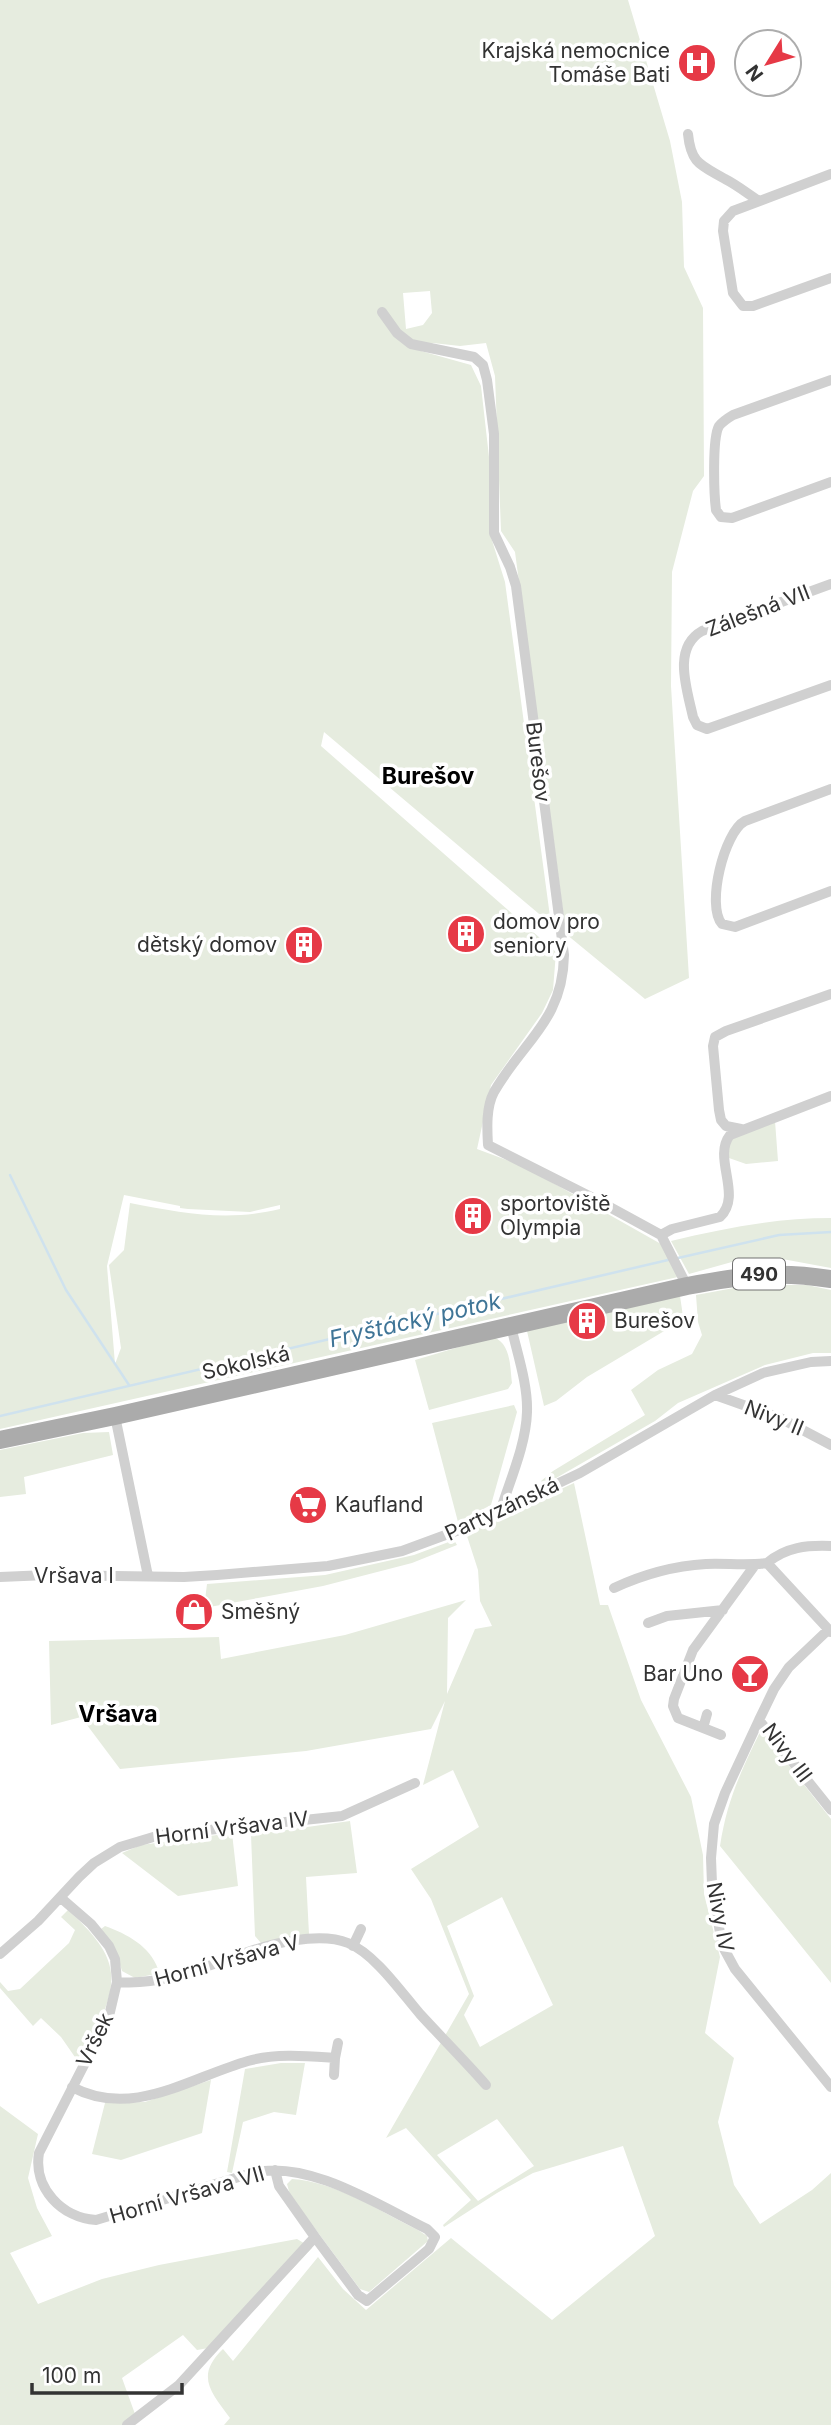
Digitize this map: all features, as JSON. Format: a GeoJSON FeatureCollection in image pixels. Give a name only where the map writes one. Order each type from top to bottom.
{"type":"FeatureCollection","features":[{"type":"Feature","properties":{"kind":"main road","name":"Sokolská"},"geometry":{"type":"LineString","coordinates":[[0,1440],[511,1326],[685,1280],[775,1273],[831,1279]]}},
{"type":"Feature","properties":{"kind":"street"},"geometry":{"type":"LineString","coordinates":[[688,134],[692,153],[701,166],[727,179],[759,201]]}},
{"type":"Feature","properties":{"kind":"street"},"geometry":{"type":"LineString","coordinates":[[831,174],[731,212],[723,226],[733,293],[743,306],[754,306],[831,278]]}},
{"type":"Feature","properties":{"kind":"street","name":"Burešov"},"geometry":{"type":"LineString","coordinates":[[382,312],[397,333],[411,344],[474,357],[483,365],[494,433],[494,533],[516,586],[564,955],[564,974],[556,1002],[540,1030],[493,1093],[487,1115],[488,1145],[595,1199],[664,1240]]}},
{"type":"Feature","properties":{"kind":"street"},"geometry":{"type":"LineString","coordinates":[[831,380],[733,415],[720,425],[716,437],[716,510],[724,519],[732,518],[831,482]]}},
{"type":"Feature","properties":{"kind":"street","name":"Zálešná VII"},"geometry":{"type":"LineString","coordinates":[[831,584],[702,631],[692,639],[684,660],[693,716],[702,728],[712,728],[831,685]]}},
{"type":"Feature","properties":{"kind":"street"},"geometry":{"type":"LineString","coordinates":[[831,789],[737,826],[719,873],[716,912],[719,922],[736,927],[831,891]]}},
{"type":"Feature","properties":{"kind":"street"},"geometry":{"type":"LineString","coordinates":[[741,1129],[726,1126],[720,1115],[713,1046],[715,1037],[831,994]]}},
{"type":"Feature","properties":{"kind":"street"},"geometry":{"type":"LineString","coordinates":[[685,1280],[664,1240],[672,1229],[720,1217],[726,1211],[729,1202],[724,1148],[730,1135],[831,1096]]}},
{"type":"Feature","properties":{"kind":"street"},"geometry":{"type":"LineString","coordinates":[[500,1512],[518,1456],[527,1415],[525,1391],[511,1326]]}},
{"type":"Feature","properties":{"kind":"street","name":"Partyzánská"},"geometry":{"type":"LineString","coordinates":[[148,1576],[217,1575],[344,1563],[402,1551],[500,1512],[580,1473],[715,1395],[763,1373],[811,1362],[831,1361]]}},
{"type":"Feature","properties":{"kind":"street","name":"Nivy II"},"geometry":{"type":"LineString","coordinates":[[715,1395],[780,1418],[831,1445]]}},
{"type":"Feature","properties":{"kind":"street"},"geometry":{"type":"LineString","coordinates":[[115,1416],[148,1576]]}},
{"type":"Feature","properties":{"kind":"street"},"geometry":{"type":"LineString","coordinates":[[614,1588],[642,1575],[674,1567],[707,1564],[755,1565],[767,1563],[788,1550],[807,1546],[831,1546]]}},
{"type":"Feature","properties":{"kind":"street"},"geometry":{"type":"LineString","coordinates":[[767,1563],[830,1630]]}},
{"type":"Feature","properties":{"kind":"street"},"geometry":{"type":"LineString","coordinates":[[721,1735],[678,1718],[673,1706],[674,1699],[693,1650],[755,1565]]}},
{"type":"Feature","properties":{"kind":"street","name":"Vršava I"},"geometry":{"type":"LineString","coordinates":[[0,1577],[148,1576]]}},
{"type":"Feature","properties":{"kind":"street"},"geometry":{"type":"LineString","coordinates":[[648,1623],[667,1616],[723,1610]]}},
{"type":"Feature","properties":{"kind":"street","name":"Nivy III"},"geometry":{"type":"LineString","coordinates":[[830,1630],[789,1667],[774,1689],[759,1720],[831,1810]]}},
{"type":"Feature","properties":{"kind":"street"},"geometry":{"type":"LineString","coordinates":[[703,1728],[707,1714]]}},
{"type":"Feature","properties":{"kind":"street","name":"Nivy IV"},"geometry":{"type":"LineString","coordinates":[[759,1720],[725,1793],[715,1824],[711,1858],[712,1884],[722,1945],[735,1969],[831,2087]]}},
{"type":"Feature","properties":{"kind":"street","name":"Horní Vršava IV"},"geometry":{"type":"LineString","coordinates":[[0,1954],[61,1899],[94,1863],[120,1847],[160,1835],[342,1816],[415,1783]]}},
{"type":"Feature","properties":{"kind":"street","name":"Vršek"},"geometry":{"type":"LineString","coordinates":[[38,2153],[110,2016],[117,1982],[115,1959],[108,1946],[91,1924],[61,1899]]}},
{"type":"Feature","properties":{"kind":"street"},"geometry":{"type":"LineString","coordinates":[[353,1946],[361,1929]]}},
{"type":"Feature","properties":{"kind":"street","name":"Horní Vršava V"},"geometry":{"type":"LineString","coordinates":[[117,1982],[151,1982],[187,1974],[255,1950],[294,1941],[346,1942],[382,1969],[486,2085]]}},
{"type":"Feature","properties":{"kind":"street"},"geometry":{"type":"LineString","coordinates":[[334,2075],[338,2043]]}},
{"type":"Feature","properties":{"kind":"street"},"geometry":{"type":"LineString","coordinates":[[72,2087],[88,2096],[104,2099],[136,2099],[250,2060],[286,2057],[335,2058]]}},
{"type":"Feature","properties":{"kind":"street","name":"Horní Vršava VII"},"geometry":{"type":"LineString","coordinates":[[38,2153],[37,2169],[45,2190],[70,2214],[89,2219],[108,2217],[252,2173],[275,2170],[332,2183],[433,2233],[435,2241],[367,2301],[358,2295],[315,2237]]}},
{"type":"Feature","properties":{"kind":"street"},"geometry":{"type":"LineString","coordinates":[[127,2425],[179,2385],[315,2237],[279,2186],[275,2170]]}},
{"type":"Feature","properties":{"kind":"shaded area"},"geometry":{"type":"Polygon","coordinates":[[[0,0],[628,0],[670,141],[682,202],[684,267],[703,308],[704,476],[693,491],[672,572],[671,686],[689,978],[645,999],[566,934],[515,552],[501,531],[495,376],[486,343],[460,346],[433,343],[421,351],[471,365],[481,386],[489,457],[490,534],[505,582],[551,924],[324,732],[321,746],[556,952],[553,990],[542,1013],[491,1085],[477,1149],[523,1166],[661,1244],[678,1277],[0,1429],[0,0]],[[430,291],[403,293],[406,329],[423,325],[432,313],[430,291]],[[124,1195],[107,1266],[115,1364],[121,1348],[109,1265],[124,1250],[130,1203],[205,1215],[241,1215],[280,1209],[280,1205],[250,1212],[188,1209],[124,1195]]]}},
{"type":"Feature","properties":{"kind":"shaded area"},"geometry":{"type":"Polygon","coordinates":[[[775,1121],[778,1161],[746,1164],[729,1158],[728,1143],[737,1134],[775,1121]]]}},
{"type":"Feature","properties":{"kind":"shaded area"},"geometry":{"type":"Polygon","coordinates":[[[831,1218],[831,1268],[777,1258],[739,1260],[689,1274],[671,1241],[750,1225],[831,1218]]]}},
{"type":"Feature","properties":{"kind":"shaded area"},"geometry":{"type":"Polygon","coordinates":[[[750,1285],[807,1285],[831,1290],[831,1353],[813,1353],[765,1365],[678,1403],[655,1421],[544,1485],[541,1481],[553,1471],[645,1415],[631,1390],[658,1370],[692,1354],[702,1335],[696,1295],[750,1285]]]}},
{"type":"Feature","properties":{"kind":"shaded area"},"geometry":{"type":"Polygon","coordinates":[[[680,1296],[684,1323],[676,1324],[544,1406],[527,1331],[680,1296]]]}},
{"type":"Feature","properties":{"kind":"shaded area"},"geometry":{"type":"Polygon","coordinates":[[[493,1337],[503,1344],[508,1356],[512,1383],[508,1389],[429,1410],[415,1360],[493,1337]]]}},
{"type":"Feature","properties":{"kind":"shaded area"},"geometry":{"type":"Polygon","coordinates":[[[514,1405],[517,1412],[491,1505],[458,1522],[432,1423],[514,1405]]]}},
{"type":"Feature","properties":{"kind":"shaded area"},"geometry":{"type":"Polygon","coordinates":[[[109,1432],[113,1455],[24,1477],[26,1494],[0,1497],[0,1450],[83,1433],[109,1432]]]}},
{"type":"Feature","properties":{"kind":"shaded area"},"geometry":{"type":"Polygon","coordinates":[[[574,1483],[600,1605],[608,1605],[641,1700],[691,1797],[703,1855],[704,1894],[720,1957],[705,2033],[734,2058],[718,2122],[734,2185],[760,2224],[812,2190],[831,2173],[831,2425],[224,2425],[230,2418],[209,2384],[208,2376],[214,2359],[223,2349],[233,2361],[318,2257],[343,2289],[366,2310],[451,2238],[552,2320],[655,2236],[623,2146],[533,2173],[444,2227],[443,2225],[471,2200],[406,2128],[386,2138],[469,1994],[431,1899],[411,1869],[479,1827],[453,1770],[423,1785],[445,1701],[431,1729],[306,1751],[120,1769],[81,1717],[51,1725],[49,1641],[219,1637],[221,1659],[345,1635],[466,1600],[448,1618],[447,1694],[475,1629],[492,1626],[480,1601],[478,1570],[466,1533],[574,1483]],[[502,1897],[447,1926],[474,1996],[464,2015],[480,2047],[553,2005],[502,1897]],[[497,2119],[437,2155],[478,2201],[534,2166],[497,2119]]]}},
{"type":"Feature","properties":{"kind":"shaded area"},"geometry":{"type":"Polygon","coordinates":[[[454,1540],[457,1545],[412,1563],[323,1586],[204,1608],[207,1584],[325,1575],[414,1555],[454,1540]]]}},
{"type":"Feature","properties":{"kind":"shaded area"},"geometry":{"type":"Polygon","coordinates":[[[761,1730],[831,1819],[831,1983],[720,1846],[736,1786],[761,1730]]]}},
{"type":"Feature","properties":{"kind":"shaded area"},"geometry":{"type":"Polygon","coordinates":[[[350,1821],[357,1873],[306,1877],[309,1934],[261,1943],[255,1936],[251,1835],[350,1821]]]}},
{"type":"Feature","properties":{"kind":"shaded area"},"geometry":{"type":"Polygon","coordinates":[[[232,1833],[238,1886],[178,1896],[122,1853],[141,1845],[232,1833]]]}},
{"type":"Feature","properties":{"kind":"shaded area"},"geometry":{"type":"Polygon","coordinates":[[[68,1910],[101,1946],[111,1973],[106,2007],[77,2060],[61,2037],[41,2018],[33,2026],[0,1988],[0,1982],[8,1991],[20,1989],[69,1943],[75,1930],[61,1917],[68,1910]]]}},
{"type":"Feature","properties":{"kind":"shaded area"},"geometry":{"type":"Polygon","coordinates":[[[105,1926],[144,1947],[158,1969],[156,1974],[135,1978],[122,1971],[115,1949],[101,1929],[105,1926]]]}},
{"type":"Feature","properties":{"kind":"shaded area"},"geometry":{"type":"Polygon","coordinates":[[[281,2063],[305,2063],[296,2115],[274,2112],[243,2122],[232,2173],[227,2172],[245,2069],[281,2063]]]}},
{"type":"Feature","properties":{"kind":"shaded area"},"geometry":{"type":"Polygon","coordinates":[[[211,2080],[202,2133],[121,2160],[92,2154],[105,2103],[145,2102],[211,2080]]]}},
{"type":"Feature","properties":{"kind":"shaded area"},"geometry":{"type":"Polygon","coordinates":[[[0,2106],[38,2134],[28,2178],[37,2208],[52,2236],[10,2253],[38,2304],[102,2279],[159,2265],[297,2239],[312,2248],[220,2346],[197,2350],[183,2335],[122,2378],[135,2414],[124,2425],[0,2425],[0,2106]]]}},
{"type":"Feature","properties":{"kind":"shaded area"},"geometry":{"type":"Polygon","coordinates":[[[292,2179],[309,2181],[357,2198],[418,2230],[427,2236],[428,2241],[369,2292],[360,2289],[290,2195],[287,2184],[292,2179]]]}},
{"type":"Feature","properties":{"kind":"waterway"},"geometry":{"type":"LineString","coordinates":[[10,1175],[66,1290],[129,1385]]}},
{"type":"Feature","properties":{"kind":"waterway","name":"Fryštácký potok"},"geometry":{"type":"LineString","coordinates":[[678,1258],[779,1235],[831,1232]]}},
{"type":"Feature","properties":{"kind":"waterway","name":"Fryštácký potok"},"geometry":{"type":"LineString","coordinates":[[0,1416],[668,1260]]}},
{"type":"Feature","properties":{"kind":"place","name":"Krajská nemocnice Tomáše Bati"},"geometry":{"type":"Point","coordinates":[697,63]}},
{"type":"Feature","properties":{"kind":"place","name":"domov pro seniory"},"geometry":{"type":"Point","coordinates":[466,934]}},
{"type":"Feature","properties":{"kind":"place","name":"dětský domov"},"geometry":{"type":"Point","coordinates":[304,945]}},
{"type":"Feature","properties":{"kind":"place","name":"sportoviště Olympia"},"geometry":{"type":"Point","coordinates":[473,1216]}},
{"type":"Feature","properties":{"kind":"place","name":"Burešov"},"geometry":{"type":"Point","coordinates":[587,1321]}},
{"type":"Feature","properties":{"kind":"place","name":"Kaufland"},"geometry":{"type":"Point","coordinates":[308,1505]}},
{"type":"Feature","properties":{"kind":"place","name":"Směšný"},"geometry":{"type":"Point","coordinates":[194,1612]}},
{"type":"Feature","properties":{"kind":"place","name":"Bar Uno"},"geometry":{"type":"Point","coordinates":[750,1674]}},
{"type":"Feature","properties":{"kind":"district","name":"Burešov"},"geometry":{"type":"Point","coordinates":[428,776]}},
{"type":"Feature","properties":{"kind":"district","name":"Vršava"},"geometry":{"type":"Point","coordinates":[118,1714]}}]}
